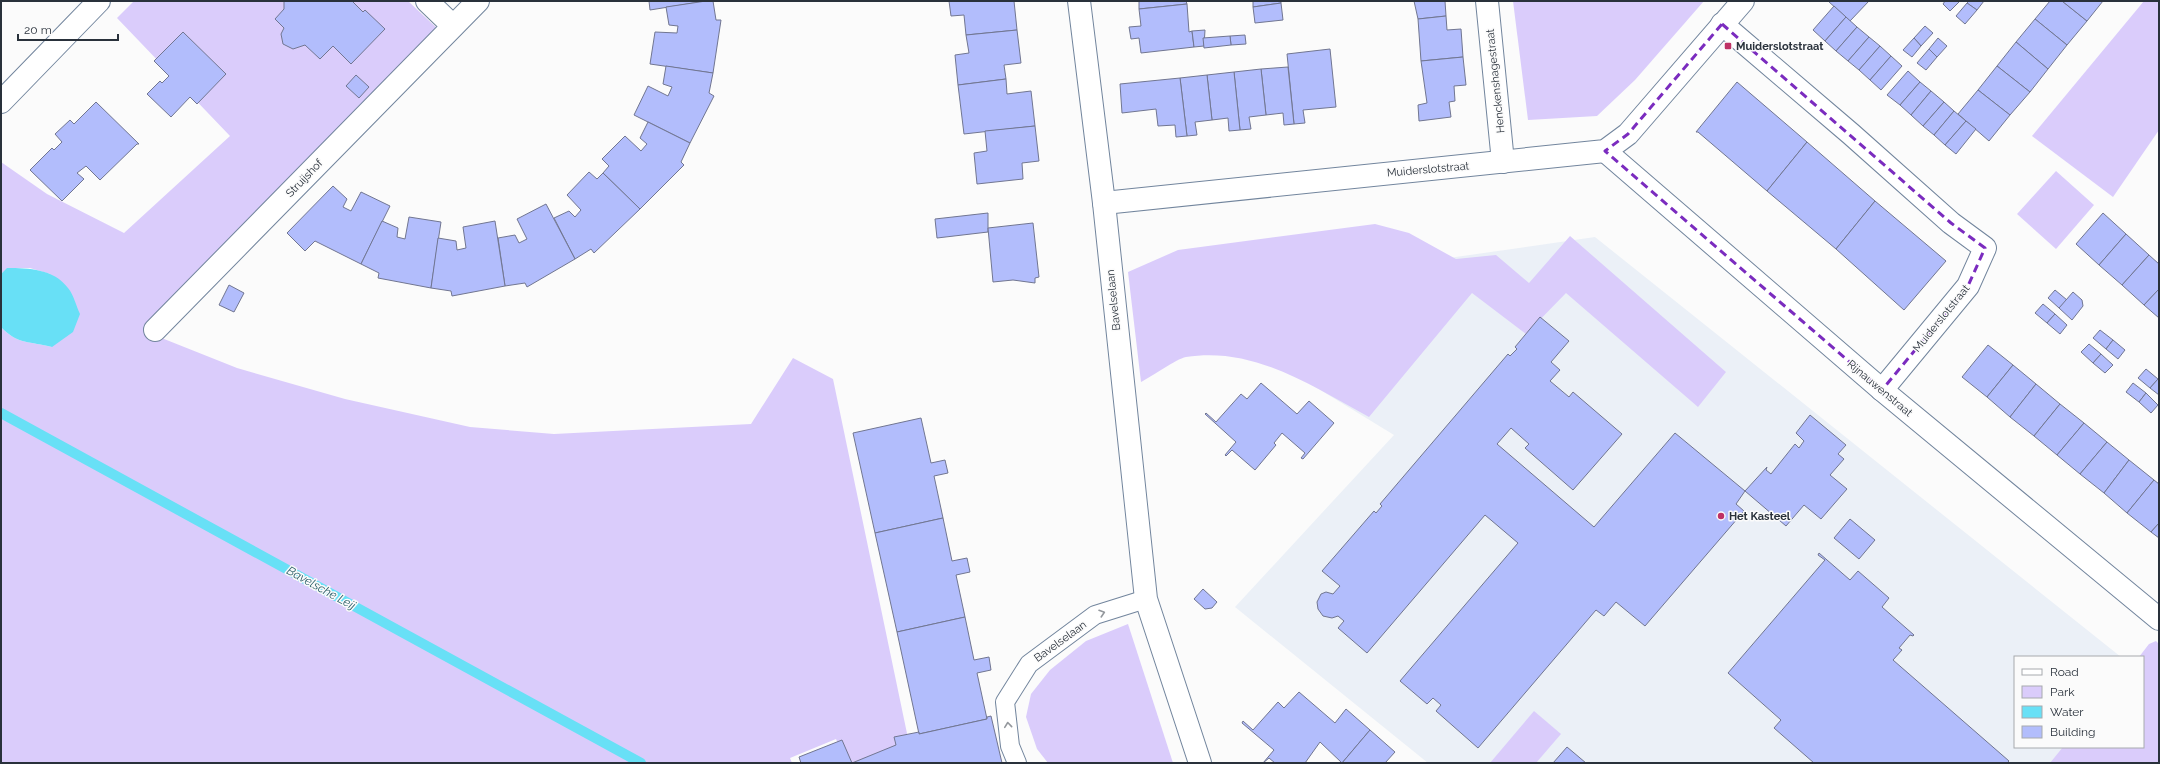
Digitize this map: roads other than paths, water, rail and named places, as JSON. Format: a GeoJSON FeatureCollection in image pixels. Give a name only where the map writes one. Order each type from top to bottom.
{"type":"FeatureCollection","features":[{"type":"Feature","properties":{"kind":"street"},"geometry":{"type":"LineString","coordinates":[[1,102],[99,1]]}},
{"type":"Feature","properties":{"kind":"street"},"geometry":{"type":"LineString","coordinates":[[427,1],[454,26]]}},
{"type":"Feature","properties":{"kind":"street","name":"Struijshof"},"geometry":{"type":"LineString","coordinates":[[155,330],[478,1]]}},
{"type":"Feature","properties":{"kind":"street","name":"Bavelselaan"},"geometry":{"type":"LineString","coordinates":[[1079,1],[1104,203],[1146,599],[1200,763]]}},
{"type":"Feature","properties":{"kind":"street","name":"Henckenshagestraat"},"geometry":{"type":"LineString","coordinates":[[1487,1],[1503,162]]}},
{"type":"Feature","properties":{"kind":"street"},"geometry":{"type":"LineString","coordinates":[[1605,151],[1628,134],[1743,1]]}},
{"type":"Feature","properties":{"kind":"street","name":"Muiderslotstraat"},"geometry":{"type":"LineString","coordinates":[[1722,24],[1851,134],[1950,223],[1985,248],[1968,286],[1882,390]]}},
{"type":"Feature","properties":{"kind":"street","name":"Muiderslotstraat"},"geometry":{"type":"LineString","coordinates":[[1104,203],[1605,151]]}},
{"type":"Feature","properties":{"kind":"street","name":"Rijnauwenstraat"},"geometry":{"type":"LineString","coordinates":[[1605,151],[1882,390],[2159,619]]}},
{"type":"Feature","properties":{"kind":"lane","name":"Bavelselaan"},"geometry":{"type":"LineString","coordinates":[[1017,763],[1010,746],[1006,702],[1029,664],[1095,615],[1146,599]]}},
{"type":"Feature","properties":{"kind":"water"},"geometry":{"type":"Polygon","coordinates":[[[7,268],[24,268],[48,273],[62,282],[72,294],[80,314],[73,332],[52,347],[25,342],[7,333],[1,327],[1,274],[7,268]]]}},
{"type":"Feature","properties":{"kind":"waterway","name":"Bavelsche Leij"},"geometry":{"type":"LineString","coordinates":[[1,413],[641,763]]}},
{"type":"Feature","properties":{"kind":"place","name":"Muiderslotstraat"},"geometry":{"type":"Point","coordinates":[1728,46]}},
{"type":"Feature","properties":{"kind":"place","name":"Het Kasteel"},"geometry":{"type":"Point","coordinates":[1721,516]}}]}
